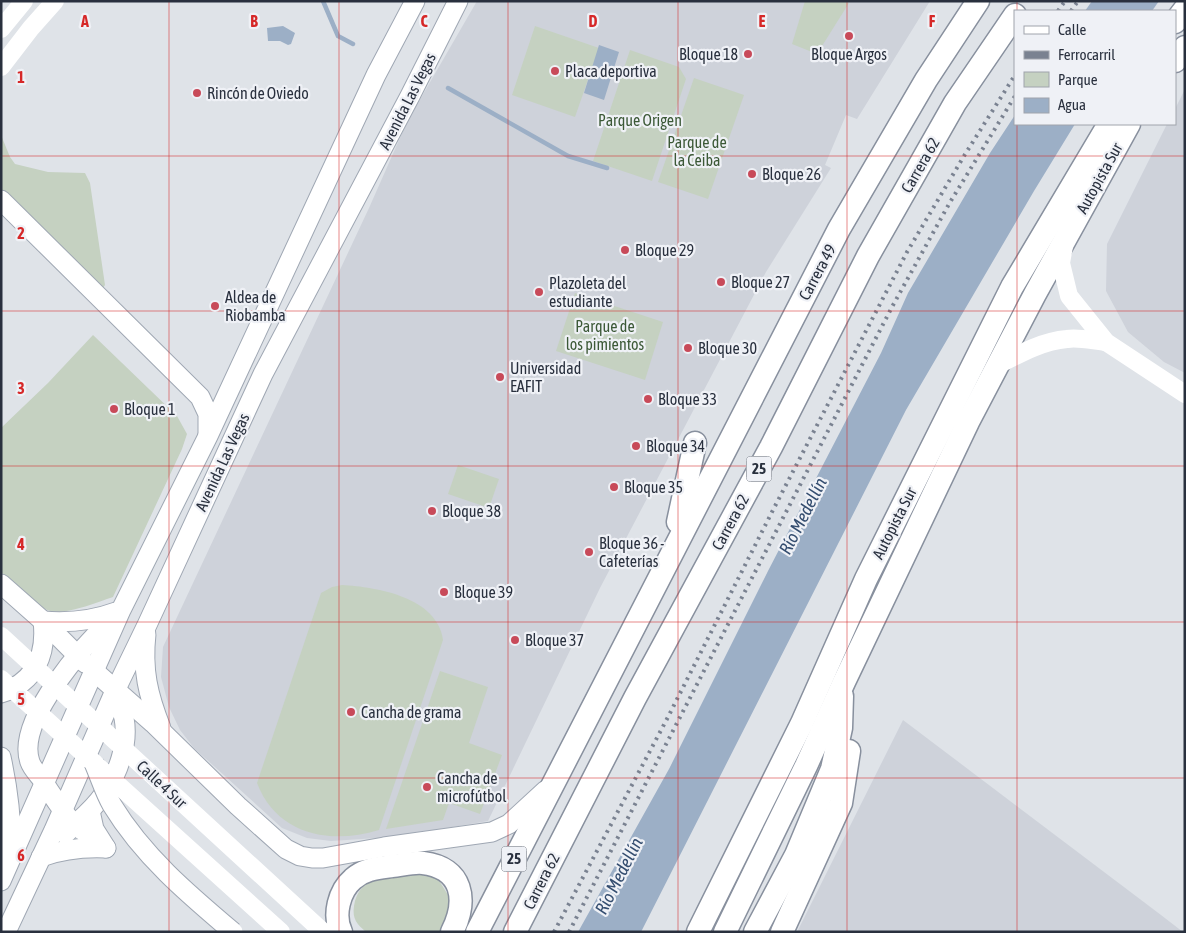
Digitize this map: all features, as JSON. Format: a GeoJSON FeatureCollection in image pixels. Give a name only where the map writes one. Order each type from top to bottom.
{"type":"FeatureCollection","features":[{"type":"Feature","properties":{"kind":"highway","name":"Carrera 49"},"geometry":{"type":"LineString","coordinates":[[671,552],[839,229],[926,80],[978,1]]}},
{"type":"Feature","properties":{"kind":"highway"},"geometry":{"type":"LineString","coordinates":[[1176,21],[1185,9]]}},
{"type":"Feature","properties":{"kind":"highway","name":"Carrera 62"},"geometry":{"type":"LineString","coordinates":[[515,932],[635,698],[771,447],[868,256],[955,102],[1014,15]]}},
{"type":"Feature","properties":{"kind":"highway"},"geometry":{"type":"LineString","coordinates":[[1176,60],[1185,47]]}},
{"type":"Feature","properties":{"kind":"highway","name":"Autopista Sur"},"geometry":{"type":"LineString","coordinates":[[698,932],[802,723],[866,579],[1012,287],[1108,125]]}},
{"type":"Feature","properties":{"kind":"highway"},"geometry":{"type":"LineString","coordinates":[[1012,287],[1128,125]]}},
{"type":"Feature","properties":{"kind":"highway","name":"Autopista Sur"},"geometry":{"type":"LineString","coordinates":[[725,932],[806,766],[968,422],[1064,240],[1128,125]]}},
{"type":"Feature","properties":{"kind":"highway"},"geometry":{"type":"LineString","coordinates":[[671,552],[695,443]]}},
{"type":"Feature","properties":{"kind":"highway","name":"25"},"geometry":{"type":"LineString","coordinates":[[462,928],[550,786],[671,552]]}},
{"type":"Feature","properties":{"kind":"highway"},"geometry":{"type":"LineString","coordinates":[[755,932],[796,855],[832,769],[841,728],[844,682]]}},
{"type":"Feature","properties":{"kind":"highway"},"geometry":{"type":"LineString","coordinates":[[782,932],[841,803],[850,748],[841,728]]}},
{"type":"Feature","properties":{"kind":"highway"},"geometry":{"type":"LineString","coordinates":[[341,932],[337,915],[339,904],[342,893],[352,879],[374,869],[420,863],[434,865],[454,878],[459,887],[462,904],[462,928]]}},
{"type":"Feature","properties":{"kind":"main road"},"geometry":{"type":"LineString","coordinates":[[1,28],[24,1]]}},
{"type":"Feature","properties":{"kind":"main road"},"geometry":{"type":"LineString","coordinates":[[1,67],[55,1]]}},
{"type":"Feature","properties":{"kind":"main road","name":"Avenida Las Vegas"},"geometry":{"type":"LineString","coordinates":[[1,881],[121,610],[208,436],[376,75],[415,1]]}},
{"type":"Feature","properties":{"kind":"main road","name":"Avenida Las Vegas"},"geometry":{"type":"LineString","coordinates":[[6,932],[41,857],[68,818],[115,691],[263,374],[406,104],[458,1]]}},
{"type":"Feature","properties":{"kind":"main road"},"geometry":{"type":"LineString","coordinates":[[1,200],[200,396],[208,414],[208,436]]}},
{"type":"Feature","properties":{"kind":"main road"},"geometry":{"type":"LineString","coordinates":[[1064,240],[1061,263],[1069,296],[1106,342],[1185,394]]}},
{"type":"Feature","properties":{"kind":"main road"},"geometry":{"type":"LineString","coordinates":[[1000,364],[1026,350],[1048,342],[1068,338],[1106,342]]}},
{"type":"Feature","properties":{"kind":"main road"},"geometry":{"type":"LineString","coordinates":[[1,584],[44,621],[94,671],[153,724],[238,806],[286,849],[300,856],[323,858],[384,847],[492,832],[509,824],[550,786]]}},
{"type":"Feature","properties":{"kind":"main road"},"geometry":{"type":"LineString","coordinates":[[44,621],[77,622],[100,618],[121,610]]}},
{"type":"Feature","properties":{"kind":"main road"},"geometry":{"type":"LineString","coordinates":[[106,848],[68,818],[30,763],[28,737],[36,717],[77,654],[121,610]]}},
{"type":"Feature","properties":{"kind":"main road"},"geometry":{"type":"LineString","coordinates":[[1,693],[11,690],[25,681],[36,668],[42,653],[45,637],[44,621]]}},
{"type":"Feature","properties":{"kind":"main road"},"geometry":{"type":"LineString","coordinates":[[147,624],[144,653],[146,682],[164,736]]}},
{"type":"Feature","properties":{"kind":"main road","name":"Calle 4 Sur"},"geometry":{"type":"LineString","coordinates":[[1,636],[323,932]]}},
{"type":"Feature","properties":{"kind":"main road","name":"Calle 4 Sur"},"geometry":{"type":"LineString","coordinates":[[1,679],[281,932]]}},
{"type":"Feature","properties":{"kind":"main road"},"geometry":{"type":"LineString","coordinates":[[68,818],[90,811],[104,795],[122,756],[125,738],[124,718],[115,691]]}},
{"type":"Feature","properties":{"kind":"main road"},"geometry":{"type":"LineString","coordinates":[[1,757],[10,818],[10,861]]}},
{"type":"Feature","properties":{"kind":"main road"},"geometry":{"type":"LineString","coordinates":[[94,763],[112,804],[149,854],[185,891],[233,932]]}},
{"type":"Feature","properties":{"kind":"main road"},"geometry":{"type":"LineString","coordinates":[[90,811],[94,829],[106,848]]}},
{"type":"Feature","properties":{"kind":"main road"},"geometry":{"type":"LineString","coordinates":[[41,857],[74,848],[106,848]]}},
{"type":"Feature","properties":{"kind":"shaded area","name":"Universidad EAFIT"},"geometry":{"type":"Polygon","coordinates":[[[477,1],[930,1],[857,119],[846,115],[825,165],[831,168],[766,272],[600,588],[488,821],[393,837],[331,841],[307,838],[282,828],[194,748],[180,730],[169,707],[161,677],[163,647],[369,208],[407,122],[477,1]]]}},
{"type":"Feature","properties":{"kind":"shaded area"},"geometry":{"type":"Polygon","coordinates":[[[1185,89],[1185,373],[1164,362],[1128,332],[1106,291],[1107,244],[1166,125],[1176,125],[1176,107],[1185,89]]]}},
{"type":"Feature","properties":{"kind":"shaded area"},"geometry":{"type":"Polygon","coordinates":[[[903,720],[1161,915],[1183,932],[797,932],[903,720]]]}},
{"type":"Feature","properties":{"kind":"green space"},"geometry":{"type":"Polygon","coordinates":[[[805,1],[843,1],[849,3],[817,54],[792,44],[805,1]]]}},
{"type":"Feature","properties":{"kind":"green space","name":"Placa deportiva"},"geometry":{"type":"Polygon","coordinates":[[[535,26],[599,48],[575,117],[512,95],[535,26]]]}},
{"type":"Feature","properties":{"kind":"green space","name":"Parque Origen"},"geometry":{"type":"Polygon","coordinates":[[[630,50],[679,67],[686,79],[652,181],[593,161],[630,50]]]}},
{"type":"Feature","properties":{"kind":"green space","name":"Parque de la Ceiba"},"geometry":{"type":"Polygon","coordinates":[[[694,78],[744,95],[708,199],[658,182],[694,78]]]}},
{"type":"Feature","properties":{"kind":"green space"},"geometry":{"type":"Polygon","coordinates":[[[1,135],[15,164],[48,172],[85,173],[90,183],[105,285],[101,291],[1,197],[1,135]]]}},
{"type":"Feature","properties":{"kind":"green space","name":"Parque de los pimientos"},"geometry":{"type":"Polygon","coordinates":[[[575,293],[663,322],[645,380],[556,351],[575,293]]]}},
{"type":"Feature","properties":{"kind":"green space"},"geometry":{"type":"Polygon","coordinates":[[[93,335],[177,416],[187,434],[182,449],[113,597],[78,609],[63,612],[50,611],[34,603],[1,572],[1,428],[48,383],[93,335]]]}},
{"type":"Feature","properties":{"kind":"green space"},"geometry":{"type":"Polygon","coordinates":[[[458,465],[499,479],[489,508],[448,494],[458,465]]]}},
{"type":"Feature","properties":{"kind":"green space","name":"Cancha de grama"},"geometry":{"type":"Polygon","coordinates":[[[342,585],[372,588],[388,592],[418,604],[430,614],[438,625],[443,640],[379,830],[342,836],[307,832],[291,825],[266,801],[257,783],[321,593],[332,587],[342,585]]]}},
{"type":"Feature","properties":{"kind":"green space"},"geometry":{"type":"Polygon","coordinates":[[[440,671],[488,687],[469,743],[502,755],[480,814],[449,803],[443,820],[386,829],[440,671]]]}},
{"type":"Feature","properties":{"kind":"green space"},"geometry":{"type":"Polygon","coordinates":[[[415,871],[438,879],[450,898],[444,932],[366,932],[358,924],[354,914],[357,896],[362,888],[377,878],[415,871]]]}},
{"type":"Feature","properties":{"kind":"water"},"geometry":{"type":"Polygon","coordinates":[[[1092,1],[1159,1],[1153,10],[1086,10],[1092,1]]]}},
{"type":"Feature","properties":{"kind":"water"},"geometry":{"type":"Polygon","coordinates":[[[283,26],[295,33],[291,44],[288,45],[280,41],[268,41],[267,28],[283,26]]]}},
{"type":"Feature","properties":{"kind":"water"},"geometry":{"type":"Polygon","coordinates":[[[599,45],[619,52],[604,100],[584,93],[599,45]]]}},
{"type":"Feature","properties":{"kind":"water","name":"Río Medellín"},"geometry":{"type":"Polygon","coordinates":[[[1014,117],[1014,125],[1074,125],[906,410],[641,932],[578,932],[669,769],[768,571],[881,353],[908,293],[990,153],[1014,117]]]}},
{"type":"Feature","properties":{"kind":"waterway"},"geometry":{"type":"LineString","coordinates":[[323,1],[338,36],[353,44]]}},
{"type":"Feature","properties":{"kind":"waterway"},"geometry":{"type":"LineString","coordinates":[[448,88],[568,156],[607,168]]}},
{"type":"Feature","properties":{"kind":"railway"},"geometry":{"type":"LineString","coordinates":[[1059,10],[1065,1]]}},
{"type":"Feature","properties":{"kind":"railway"},"geometry":{"type":"LineString","coordinates":[[1072,10],[1078,1]]}},
{"type":"Feature","properties":{"kind":"railway"},"geometry":{"type":"LineString","coordinates":[[554,932],[668,717],[907,252],[1014,77]]}},
{"type":"Feature","properties":{"kind":"railway"},"geometry":{"type":"LineString","coordinates":[[569,932],[892,307],[949,204],[1014,98]]}},
{"type":"Feature","properties":{"kind":"place","name":"Bloque Argos"},"geometry":{"type":"Point","coordinates":[849,36]}},
{"type":"Feature","properties":{"kind":"place","name":"Bloque 18"},"geometry":{"type":"Point","coordinates":[748,54]}},
{"type":"Feature","properties":{"kind":"place","name":"Placa deportiva"},"geometry":{"type":"Point","coordinates":[555,71]}},
{"type":"Feature","properties":{"kind":"place","name":"Rincón de Oviedo"},"geometry":{"type":"Point","coordinates":[197,93]}},
{"type":"Feature","properties":{"kind":"place","name":"Bloque 26"},"geometry":{"type":"Point","coordinates":[752,174]}},
{"type":"Feature","properties":{"kind":"place","name":"Bloque 29"},"geometry":{"type":"Point","coordinates":[625,250]}},
{"type":"Feature","properties":{"kind":"place","name":"Bloque 27"},"geometry":{"type":"Point","coordinates":[721,282]}},
{"type":"Feature","properties":{"kind":"place","name":"Plazoleta del estudiante"},"geometry":{"type":"Point","coordinates":[539,292]}},
{"type":"Feature","properties":{"kind":"place","name":"Aldea de Riobamba"},"geometry":{"type":"Point","coordinates":[215,306]}},
{"type":"Feature","properties":{"kind":"place","name":"Bloque 30"},"geometry":{"type":"Point","coordinates":[688,348]}},
{"type":"Feature","properties":{"kind":"place","name":"Universidad EAFIT"},"geometry":{"type":"Point","coordinates":[500,377]}},
{"type":"Feature","properties":{"kind":"place","name":"Bloque 33"},"geometry":{"type":"Point","coordinates":[648,399]}},
{"type":"Feature","properties":{"kind":"place","name":"Bloque 1"},"geometry":{"type":"Point","coordinates":[114,409]}},
{"type":"Feature","properties":{"kind":"place","name":"Bloque 34"},"geometry":{"type":"Point","coordinates":[636,446]}},
{"type":"Feature","properties":{"kind":"place","name":"Bloque 35"},"geometry":{"type":"Point","coordinates":[614,487]}},
{"type":"Feature","properties":{"kind":"place","name":"Bloque 38"},"geometry":{"type":"Point","coordinates":[432,511]}},
{"type":"Feature","properties":{"kind":"place","name":"Bloque 36 - Cafeterías"},"geometry":{"type":"Point","coordinates":[589,552]}},
{"type":"Feature","properties":{"kind":"place","name":"Bloque 39"},"geometry":{"type":"Point","coordinates":[444,592]}},
{"type":"Feature","properties":{"kind":"place","name":"Bloque 37"},"geometry":{"type":"Point","coordinates":[515,640]}},
{"type":"Feature","properties":{"kind":"place","name":"Cancha de grama"},"geometry":{"type":"Point","coordinates":[351,712]}},
{"type":"Feature","properties":{"kind":"place","name":"Cancha de microfútbol"},"geometry":{"type":"Point","coordinates":[427,787]}}]}
